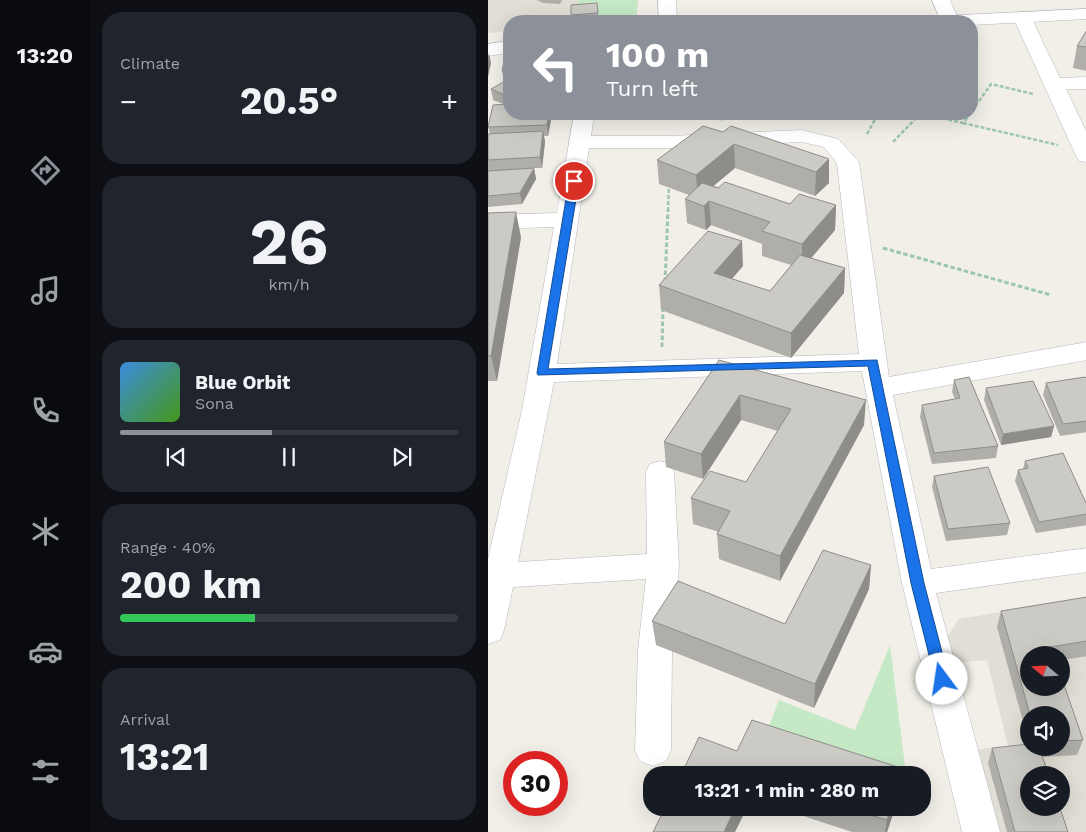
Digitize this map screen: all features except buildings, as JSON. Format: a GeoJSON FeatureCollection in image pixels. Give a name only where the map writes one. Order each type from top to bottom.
{"type":"FeatureCollection","features":[{"type":"Feature","properties":{"kind":"street"},"geometry":{"type":"LineString","coordinates":[[667,0],[668,15]]}},
{"type":"Feature","properties":{"kind":"street"},"geometry":{"type":"LineString","coordinates":[[941,0],[947,15]]}},
{"type":"Feature","properties":{"kind":"street"},"geometry":{"type":"LineString","coordinates":[[978,19],[1086,14]]}},
{"type":"Feature","properties":{"kind":"street"},"geometry":{"type":"LineString","coordinates":[[1022,17],[1085,154]]}},
{"type":"Feature","properties":{"kind":"street"},"geometry":{"type":"LineString","coordinates":[[488,50],[503,47]]}},
{"type":"Feature","properties":{"kind":"street"},"geometry":{"type":"LineString","coordinates":[[1057,92],[1086,83]]}},
{"type":"Feature","properties":{"kind":"street"},"geometry":{"type":"LineString","coordinates":[[488,630],[494,576],[542,373],[583,120]]}},
{"type":"Feature","properties":{"kind":"street"},"geometry":{"type":"LineString","coordinates":[[581,142],[670,142],[802,136],[831,143],[848,162],[876,375],[918,583],[981,832]]}},
{"type":"Feature","properties":{"kind":"street"},"geometry":{"type":"LineString","coordinates":[[488,222],[567,220]]}},
{"type":"Feature","properties":{"kind":"street"},"geometry":{"type":"LineString","coordinates":[[542,373],[661,370],[876,375],[1086,351]]}},
{"type":"Feature","properties":{"kind":"street"},"geometry":{"type":"LineString","coordinates":[[653,750],[654,650],[663,566],[660,472]]}},
{"type":"Feature","properties":{"kind":"street"},"geometry":{"type":"LineString","coordinates":[[918,583],[1086,560]]}},
{"type":"Feature","properties":{"kind":"street"},"geometry":{"type":"LineString","coordinates":[[494,576],[663,566]]}},
{"type":"Feature","properties":{"kind":"path"},"geometry":{"type":"LineString","coordinates":[[978,102],[991,84],[1057,92]]}},
{"type":"Feature","properties":{"kind":"path"},"geometry":{"type":"LineString","coordinates":[[867,134],[875,120]]}},
{"type":"Feature","properties":{"kind":"path"},"geometry":{"type":"LineString","coordinates":[[893,142],[914,120]]}},
{"type":"Feature","properties":{"kind":"path"},"geometry":{"type":"LineString","coordinates":[[950,120],[1085,154]]}},
{"type":"Feature","properties":{"kind":"path"},"geometry":{"type":"LineString","coordinates":[[664,291],[670,142]]}},
{"type":"Feature","properties":{"kind":"path"},"geometry":{"type":"LineString","coordinates":[[858,241],[1051,295]]}},
{"type":"Feature","properties":{"kind":"path"},"geometry":{"type":"LineString","coordinates":[[661,370],[664,301]]}},
{"type":"Feature","properties":{"kind":"shaded area"},"geometry":{"type":"Polygon","coordinates":[[[488,0],[638,0],[637,15],[503,15],[503,32],[488,33],[488,0]]]}},
{"type":"Feature","properties":{"kind":"shaded area"},"geometry":{"type":"Polygon","coordinates":[[[1086,598],[1086,832],[995,832],[972,750],[1008,746],[987,660],[952,663],[947,637],[959,619],[1086,598]]]}},
{"type":"Feature","properties":{"kind":"green space"},"geometry":{"type":"Polygon","coordinates":[[[579,0],[638,0],[637,15],[574,15],[579,0]]]}},
{"type":"Feature","properties":{"kind":"green space"},"geometry":{"type":"Polygon","coordinates":[[[890,645],[905,766],[825,766],[762,744],[779,700],[855,730],[890,645]]]}},
{"type":"Feature","properties":{"kind":"route"},"geometry":{"type":"LineString","coordinates":[[574,181],[542,373],[873,362],[918,583],[942,679]]}}]}
